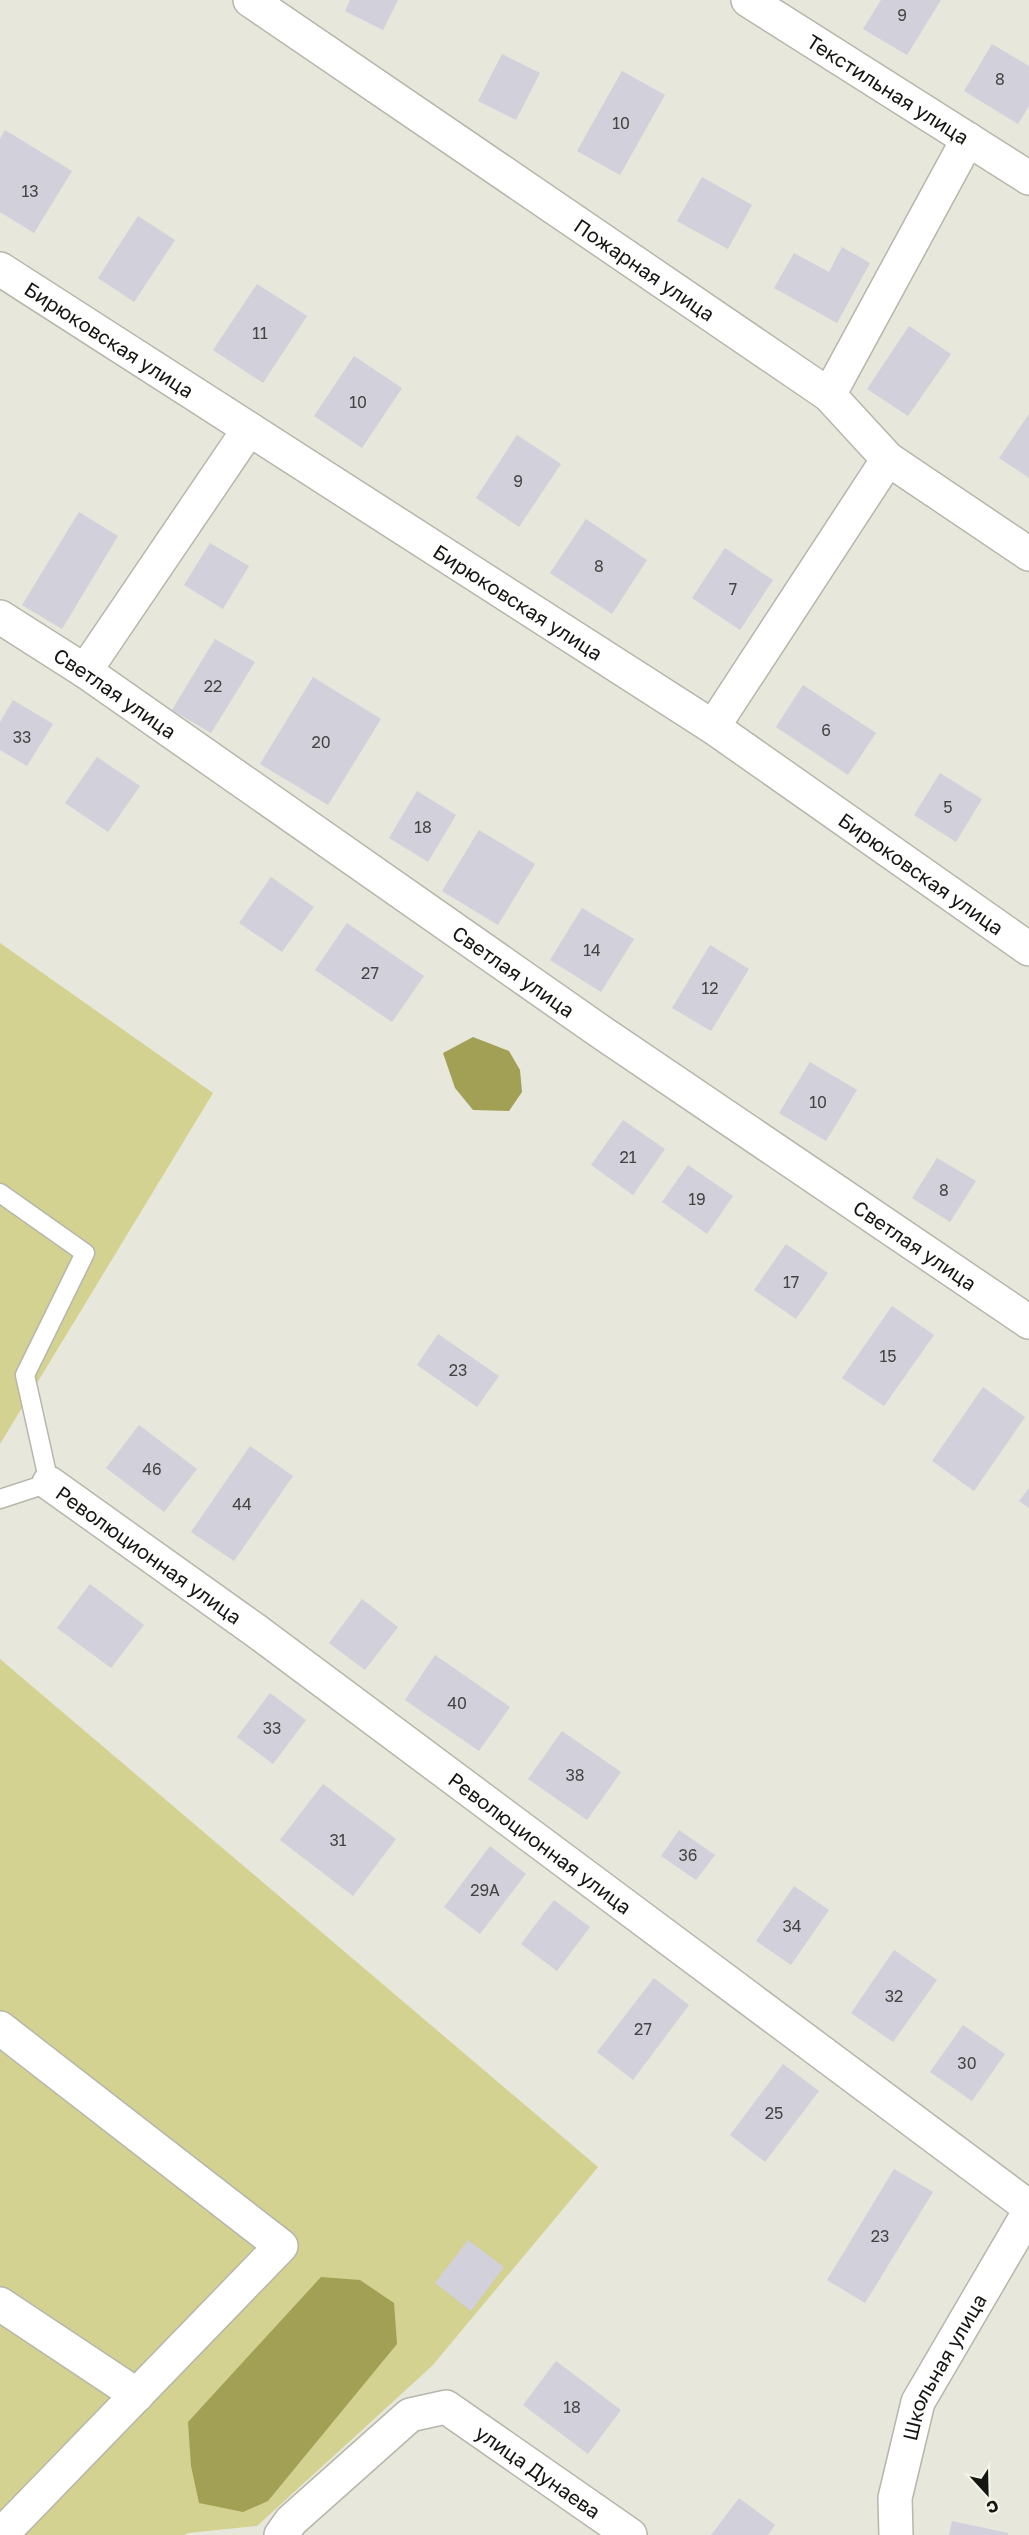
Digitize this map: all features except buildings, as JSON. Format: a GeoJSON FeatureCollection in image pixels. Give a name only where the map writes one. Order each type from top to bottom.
{"type":"FeatureCollection","features":[{"type":"Feature","properties":{"kind":"street","name":"Пожарная улица"},"geometry":{"type":"LineString","coordinates":[[250,0],[829,395],[888,459],[1029,554]]}},
{"type":"Feature","properties":{"kind":"street","name":"Текстильная улица"},"geometry":{"type":"LineString","coordinates":[[748,0],[1029,178]]}},
{"type":"Feature","properties":{"kind":"street"},"geometry":{"type":"LineString","coordinates":[[829,395],[968,139]]}},
{"type":"Feature","properties":{"kind":"street","name":"Бирюковская улица"},"geometry":{"type":"LineString","coordinates":[[0,269],[713,727],[1029,950]]}},
{"type":"Feature","properties":{"kind":"street"},"geometry":{"type":"LineString","coordinates":[[85,671],[249,429]]}},
{"type":"Feature","properties":{"kind":"street"},"geometry":{"type":"LineString","coordinates":[[713,727],[888,459]]}},
{"type":"Feature","properties":{"kind":"street","name":"Светлая улица"},"geometry":{"type":"LineString","coordinates":[[0,617],[85,671],[601,1032],[1029,1322]]}},
{"type":"Feature","properties":{"kind":"street","name":"Революционная улица"},"geometry":{"type":"LineString","coordinates":[[49,1483],[255,1630],[1029,2207]]}},
{"type":"Feature","properties":{"kind":"street"},"geometry":{"type":"LineString","coordinates":[[0,2028],[281,2246],[1,2535]]}},
{"type":"Feature","properties":{"kind":"street","name":"Школьная улица"},"geometry":{"type":"LineString","coordinates":[[896,2535],[895,2498],[918,2402],[1029,2212]]}},
{"type":"Feature","properties":{"kind":"street"},"geometry":{"type":"LineString","coordinates":[[0,2304],[137,2395]]}},
{"type":"Feature","properties":{"kind":"street","name":"улица Дунаева"},"geometry":{"type":"LineString","coordinates":[[282,2535],[291,2521],[410,2415],[446,2407],[630,2535]]}},
{"type":"Feature","properties":{"kind":"lane"},"geometry":{"type":"LineString","coordinates":[[0,1193],[85,1253],[25,1375],[49,1483],[0,1499]]}},
{"type":"Feature","properties":{"kind":"shaded area"},"geometry":{"type":"Polygon","coordinates":[[[0,943],[213,1093],[0,1444],[0,943]]]}},
{"type":"Feature","properties":{"kind":"shaded area"},"geometry":{"type":"Polygon","coordinates":[[[473,1037],[509,1051],[520,1070],[522,1092],[509,1111],[473,1110],[455,1088],[443,1053],[473,1037]]]}},
{"type":"Feature","properties":{"kind":"shaded area"},"geometry":{"type":"Polygon","coordinates":[[[0,1659],[598,2167],[432,2366],[257,2526],[184,2535],[0,2535],[0,1659]]]}},
{"type":"Feature","properties":{"kind":"shaded area"},"geometry":{"type":"Polygon","coordinates":[[[321,2277],[360,2280],[394,2303],[397,2344],[268,2501],[243,2512],[199,2503],[191,2466],[188,2422],[321,2277]]]}}]}
